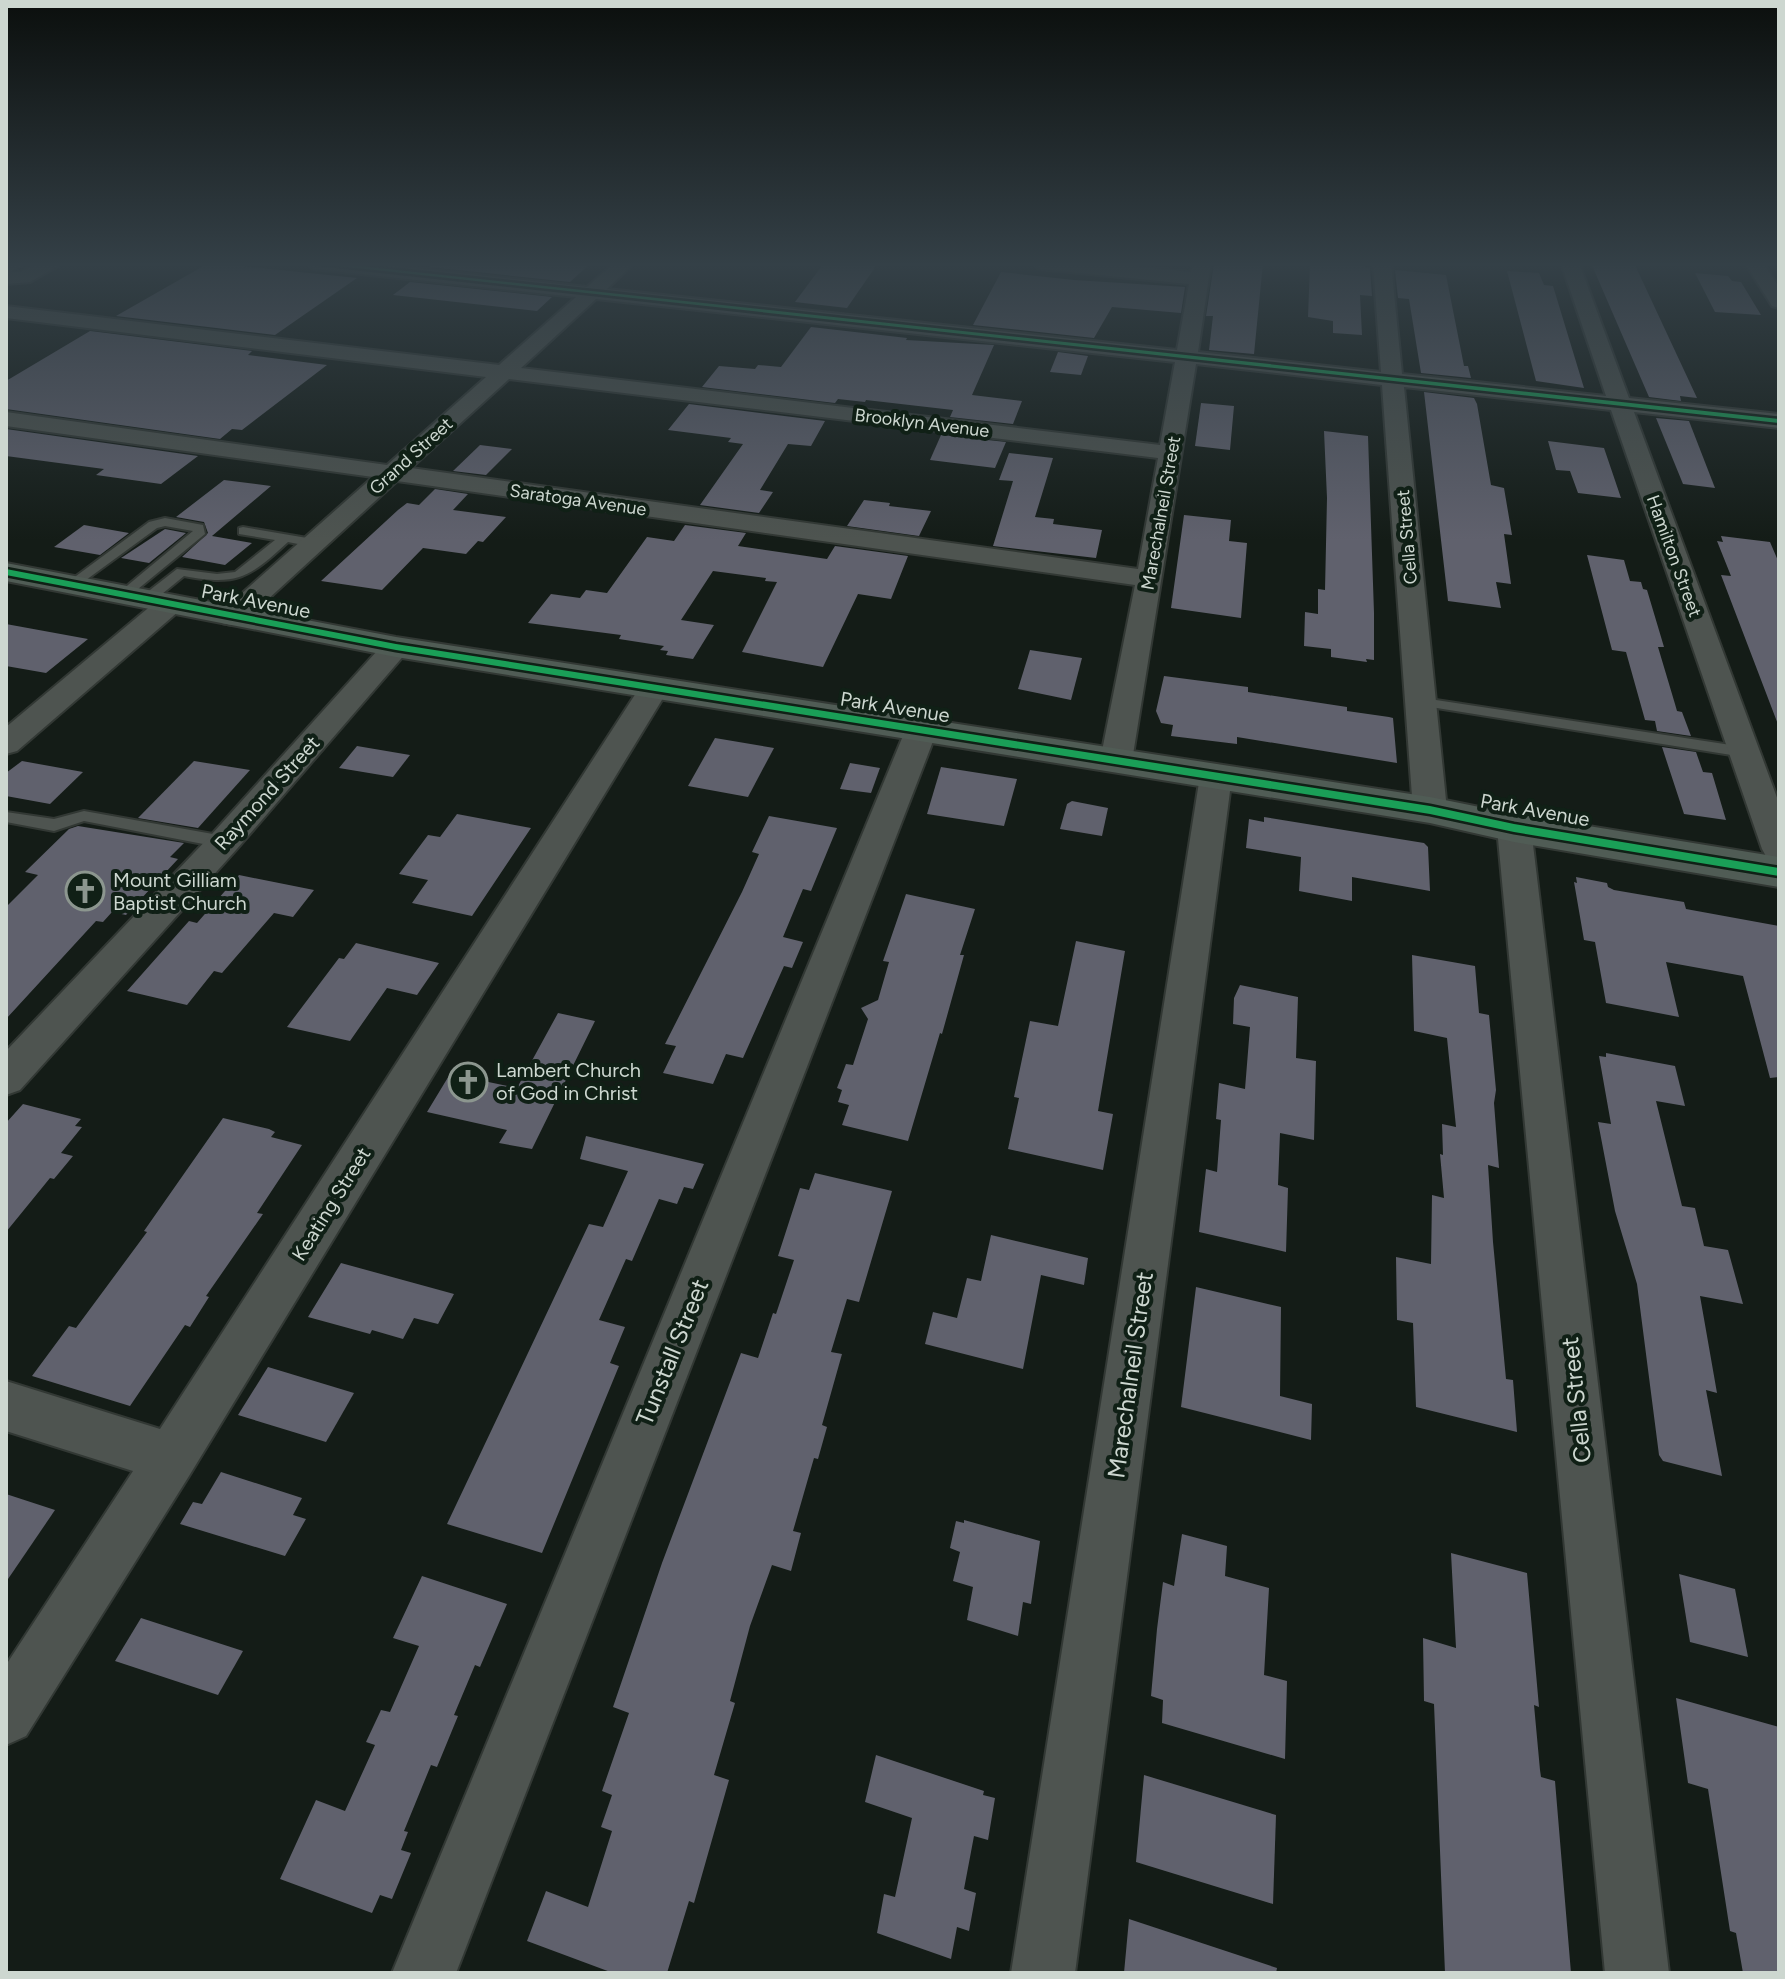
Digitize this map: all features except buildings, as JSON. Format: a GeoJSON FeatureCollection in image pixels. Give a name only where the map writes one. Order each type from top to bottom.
{"type":"FeatureCollection","features":[{"type":"Feature","properties":{"kind":"main road","name":"Park Avenue"},"geometry":{"type":"LineString","coordinates":[[6,572],[396,647],[653,690],[1430,810],[1514,828],[1779,872]]}},
{"type":"Feature","properties":{"kind":"street","name":"Brooklyn Avenue"},"geometry":{"type":"LineString","coordinates":[[359,355],[1171,453]]}},
{"type":"Feature","properties":{"kind":"street","name":"Grand Street"},"geometry":{"type":"LineString","coordinates":[[232,617],[523,355]]}},
{"type":"Feature","properties":{"kind":"street"},"geometry":{"type":"LineString","coordinates":[[1163,355],[1779,421]]}},
{"type":"Feature","properties":{"kind":"street","name":"Cella Street"},"geometry":{"type":"LineString","coordinates":[[1391,355],[1430,810]]}},
{"type":"Feature","properties":{"kind":"street","name":"Hamilton Street"},"geometry":{"type":"LineString","coordinates":[[1603,355],[1779,849]]}},
{"type":"Feature","properties":{"kind":"street","name":"Marechalneil Street"},"geometry":{"type":"LineString","coordinates":[[1116,761],[1187,358]]}},
{"type":"Feature","properties":{"kind":"street","name":"Saratoga Avenue"},"geometry":{"type":"LineString","coordinates":[[6,419],[1150,579]]}},
{"type":"Feature","properties":{"kind":"street"},"geometry":{"type":"LineString","coordinates":[[6,744],[146,600]]}},
{"type":"Feature","properties":{"kind":"street","name":"Raymond Street"},"geometry":{"type":"LineString","coordinates":[[6,1078],[224,842],[396,647]]}},
{"type":"Feature","properties":{"kind":"street","name":"Keating Street"},"geometry":{"type":"LineString","coordinates":[[6,1716],[653,690]]}},
{"type":"Feature","properties":{"kind":"street","name":"Tunstall Street"},"geometry":{"type":"LineString","coordinates":[[424,1973],[921,731]]}},
{"type":"Feature","properties":{"kind":"street","name":"Marechalneil Street"},"geometry":{"type":"LineString","coordinates":[[1043,1973],[1216,776]]}},
{"type":"Feature","properties":{"kind":"street","name":"Cella Street"},"geometry":{"type":"LineString","coordinates":[[1514,828],[1637,1973]]}},
{"type":"Feature","properties":{"kind":"street"},"geometry":{"type":"LineString","coordinates":[[6,1406],[171,1458]]}},
{"type":"Feature","properties":{"kind":"lane"},"geometry":{"type":"LineString","coordinates":[[70,585],[153,525],[165,522],[199,528],[199,534],[146,600]]}},
{"type":"Feature","properties":{"kind":"lane"},"geometry":{"type":"LineString","coordinates":[[243,531],[313,543]]}},
{"type":"Feature","properties":{"kind":"lane"},"geometry":{"type":"LineString","coordinates":[[146,600],[181,572],[225,581],[247,573],[285,538]]}},
{"type":"Feature","properties":{"kind":"lane"},"geometry":{"type":"LineString","coordinates":[[1423,702],[1744,752]]}},
{"type":"Feature","properties":{"kind":"lane"},"geometry":{"type":"LineString","coordinates":[[6,817],[54,825],[84,816],[224,842]]}},
{"type":"Feature","properties":{"kind":"cycle path"},"geometry":{"type":"LineString","coordinates":[[1170,355],[1779,421]]}},
{"type":"Feature","properties":{"kind":"cycle path"},"geometry":{"type":"LineString","coordinates":[[6,572],[396,647],[1430,810],[1514,828],[1779,872]]}},
{"type":"Feature","properties":{"kind":"place","name":"Mount Gilliam Baptist Church"},"geometry":{"type":"Point","coordinates":[85,891]}},
{"type":"Feature","properties":{"kind":"place","name":"Lambert Church of God in Christ"},"geometry":{"type":"Point","coordinates":[468,1082]}}]}
